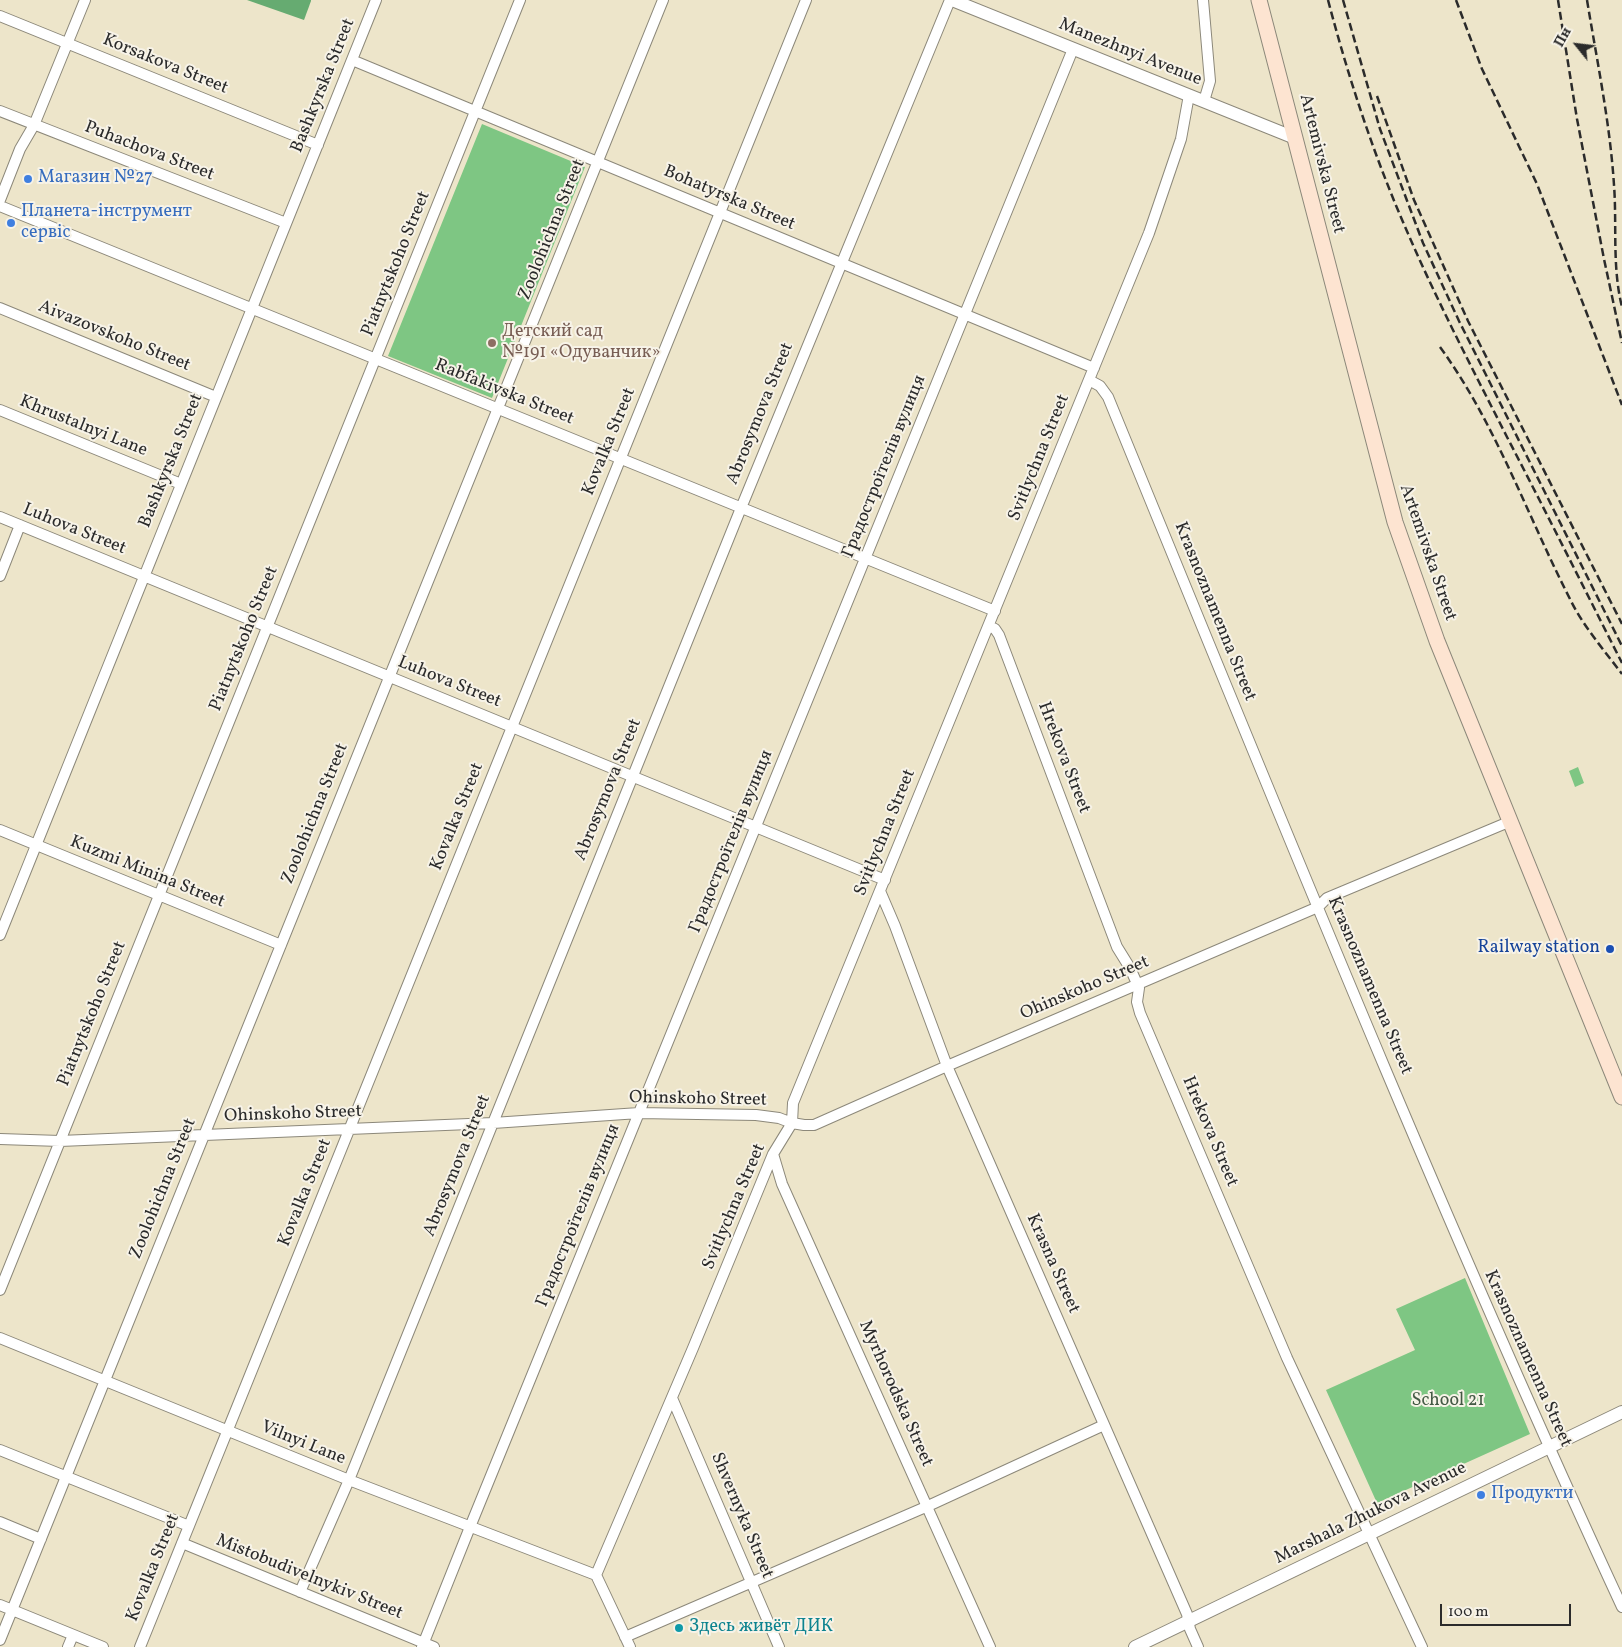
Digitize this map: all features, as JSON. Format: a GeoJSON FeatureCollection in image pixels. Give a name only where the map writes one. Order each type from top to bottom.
{"type":"FeatureCollection","features":[{"type":"Feature","properties":{"kind":"main road","name":"Artemivska Street"},"geometry":{"type":"LineString","coordinates":[[1259,0],[1395,522],[1437,641],[1622,1097]]}},
{"type":"Feature","properties":{"kind":"street"},"geometry":{"type":"LineString","coordinates":[[0,200],[20,150],[34,125],[86,0]]}},
{"type":"Feature","properties":{"kind":"street","name":"Bashkyrska Street"},"geometry":{"type":"LineString","coordinates":[[0,935],[376,0]]}},
{"type":"Feature","properties":{"kind":"street","name":"Piatnytskoho Street"},"geometry":{"type":"LineString","coordinates":[[0,1290],[520,0]]}},
{"type":"Feature","properties":{"kind":"street","name":"Zoolohichna Street"},"geometry":{"type":"LineString","coordinates":[[0,1640],[663,0]]}},
{"type":"Feature","properties":{"kind":"street","name":"Kovalka Street"},"geometry":{"type":"LineString","coordinates":[[140,1647],[806,0]]}},
{"type":"Feature","properties":{"kind":"street","name":"Manezhnyi Avenue"},"geometry":{"type":"LineString","coordinates":[[951,0],[1295,138]]}},
{"type":"Feature","properties":{"kind":"street","name":"Abrosymova Street"},"geometry":{"type":"LineString","coordinates":[[300,1592],[350,1480],[740,508],[951,0]]}},
{"type":"Feature","properties":{"kind":"street"},"geometry":{"type":"LineString","coordinates":[[1202,0],[1210,81],[1204,101]]}},
{"type":"Feature","properties":{"kind":"street","name":"Korsakova Street"},"geometry":{"type":"LineString","coordinates":[[0,16],[318,145]]}},
{"type":"Feature","properties":{"kind":"street","name":"Градостроїтелiв вулиця"},"geometry":{"type":"LineString","coordinates":[[423,1645],[1073,49]]}},
{"type":"Feature","properties":{"kind":"street","name":"Bohatyrska Street"},"geometry":{"type":"LineString","coordinates":[[352,60],[1094,368]]}},
{"type":"Feature","properties":{"kind":"street","name":"Svitlychna Street"},"geometry":{"type":"LineString","coordinates":[[596,1575],[773,1154],[792,1123],[793,1103],[1149,233],[1181,138],[1189,95]]}},
{"type":"Feature","properties":{"kind":"street","name":"Puhachova Street"},"geometry":{"type":"LineString","coordinates":[[0,111],[286,223]]}},
{"type":"Feature","properties":{"kind":"street","name":"Rabfakivska Street"},"geometry":{"type":"LineString","coordinates":[[0,206],[995,611]]}},
{"type":"Feature","properties":{"kind":"street","name":"Aivazovskoho Street"},"geometry":{"type":"LineString","coordinates":[[0,308],[216,397]]}},
{"type":"Feature","properties":{"kind":"street","name":"Krasnoznamenna Street"},"geometry":{"type":"LineString","coordinates":[[1090,380],[1100,386],[1108,397],[1318,907],[1474,1278],[1548,1448],[1622,1607]]}},
{"type":"Feature","properties":{"kind":"street","name":"Khrustalnyi Lane"},"geometry":{"type":"LineString","coordinates":[[0,410],[181,484]]}},
{"type":"Feature","properties":{"kind":"street","name":"Luhova Street"},"geometry":{"type":"LineString","coordinates":[[0,517],[885,880]]}},
{"type":"Feature","properties":{"kind":"street"},"geometry":{"type":"LineString","coordinates":[[0,576],[20,525]]}},
{"type":"Feature","properties":{"kind":"street","name":"Hrekova Street"},"geometry":{"type":"LineString","coordinates":[[989,626],[995,629],[999,635],[1117,947],[1137,984],[1139,993],[1137,1002],[1140,1013],[1284,1352],[1422,1647]]}},
{"type":"Feature","properties":{"kind":"street","name":"Ohinskoho Street"},"geometry":{"type":"LineString","coordinates":[[0,1139],[60,1141],[493,1123],[639,1113],[756,1114],[779,1118],[792,1123],[814,1124],[1318,907],[1327,898],[1511,821]]}},
{"type":"Feature","properties":{"kind":"street","name":"Kuzmi Minina Street"},"geometry":{"type":"LineString","coordinates":[[0,830],[281,945]]}},
{"type":"Feature","properties":{"kind":"street","name":"Krasna Street"},"geometry":{"type":"LineString","coordinates":[[880,891],[947,1066],[1187,1614],[1190,1629],[1198,1647]]}},
{"type":"Feature","properties":{"kind":"street","name":"Myrhorodska Street"},"geometry":{"type":"LineString","coordinates":[[773,1154],[786,1192],[990,1647]]}},
{"type":"Feature","properties":{"kind":"street","name":"Vilnyi Lane"},"geometry":{"type":"LineString","coordinates":[[0,1338],[350,1480],[596,1575]]}},
{"type":"Feature","properties":{"kind":"street","name":"Shvernyka Street"},"geometry":{"type":"LineString","coordinates":[[672,1398],[779,1647]]}},
{"type":"Feature","properties":{"kind":"street","name":"Marshala Zhukova Avenue"},"geometry":{"type":"LineString","coordinates":[[1135,1647],[1622,1412]]}},
{"type":"Feature","properties":{"kind":"street"},"geometry":{"type":"LineString","coordinates":[[596,1575],[628,1642],[752,1583],[928,1506],[1104,1425]]}},
{"type":"Feature","properties":{"kind":"street"},"geometry":{"type":"LineString","coordinates":[[0,1450],[189,1526]]}},
{"type":"Feature","properties":{"kind":"street"},"geometry":{"type":"LineString","coordinates":[[0,1522],[41,1539]]}},
{"type":"Feature","properties":{"kind":"street","name":"Mistobudivelnykiv Street"},"geometry":{"type":"LineString","coordinates":[[182,1543],[423,1645],[434,1647]]}},
{"type":"Feature","properties":{"kind":"street"},"geometry":{"type":"LineString","coordinates":[[0,1605],[104,1647]]}},
{"type":"Feature","properties":{"kind":"street"},"geometry":{"type":"LineString","coordinates":[[68,1647],[73,1635]]}},
{"type":"Feature","properties":{"kind":"green space"},"geometry":{"type":"Polygon","coordinates":[[[247,0],[311,0],[311,1],[304,20],[247,0]]]}},
{"type":"Feature","properties":{"kind":"green space"},"geometry":{"type":"Polygon","coordinates":[[[482,124],[585,167],[492,398],[388,356],[482,124]]]}},
{"type":"Feature","properties":{"kind":"green space"},"geometry":{"type":"Polygon","coordinates":[[[1578,767],[1584,783],[1575,787],[1569,771],[1578,767]]]}},
{"type":"Feature","properties":{"kind":"green space","name":"School 21"},"geometry":{"type":"Polygon","coordinates":[[[1465,1278],[1530,1434],[1377,1503],[1326,1390],[1415,1350],[1396,1309],[1465,1278]]]}},
{"type":"Feature","properties":{"kind":"railway"},"geometry":{"type":"LineString","coordinates":[[1328,0],[1352,85],[1371,140],[1415,249],[1466,357],[1622,663]]}},
{"type":"Feature","properties":{"kind":"railway"},"geometry":{"type":"LineString","coordinates":[[1343,0],[1380,129],[1423,243],[1459,321],[1622,646]]}},
{"type":"Feature","properties":{"kind":"railway"},"geometry":{"type":"LineString","coordinates":[[1456,0],[1482,69],[1537,184],[1622,405]]}},
{"type":"Feature","properties":{"kind":"railway"},"geometry":{"type":"LineString","coordinates":[[1558,0],[1577,119],[1622,343]]}},
{"type":"Feature","properties":{"kind":"railway"},"geometry":{"type":"LineString","coordinates":[[1587,0],[1610,139],[1615,200],[1617,277],[1622,307]]}},
{"type":"Feature","properties":{"kind":"railway"},"geometry":{"type":"LineString","coordinates":[[1377,96],[1414,200],[1468,321],[1622,624]]}},
{"type":"Feature","properties":{"kind":"railway"},"geometry":{"type":"LineString","coordinates":[[1440,347],[1460,376],[1494,438],[1575,609],[1594,638],[1622,674]]}},
{"type":"Feature","properties":{"kind":"place","name":"Магазин №27"},"geometry":{"type":"Point","coordinates":[28,179]}},
{"type":"Feature","properties":{"kind":"place","name":"Планета-інструмент сервіс"},"geometry":{"type":"Point","coordinates":[11,223]}},
{"type":"Feature","properties":{"kind":"place","name":"Детский сад №191 «Одуванчик»"},"geometry":{"type":"Point","coordinates":[492,343]}},
{"type":"Feature","properties":{"kind":"place","name":"Railway station"},"geometry":{"type":"Point","coordinates":[1610,949]}},
{"type":"Feature","properties":{"kind":"place","name":"Продукти"},"geometry":{"type":"Point","coordinates":[1481,1495]}},
{"type":"Feature","properties":{"kind":"place","name":"Здесь живёт ДИК"},"geometry":{"type":"Point","coordinates":[679,1628]}}]}
